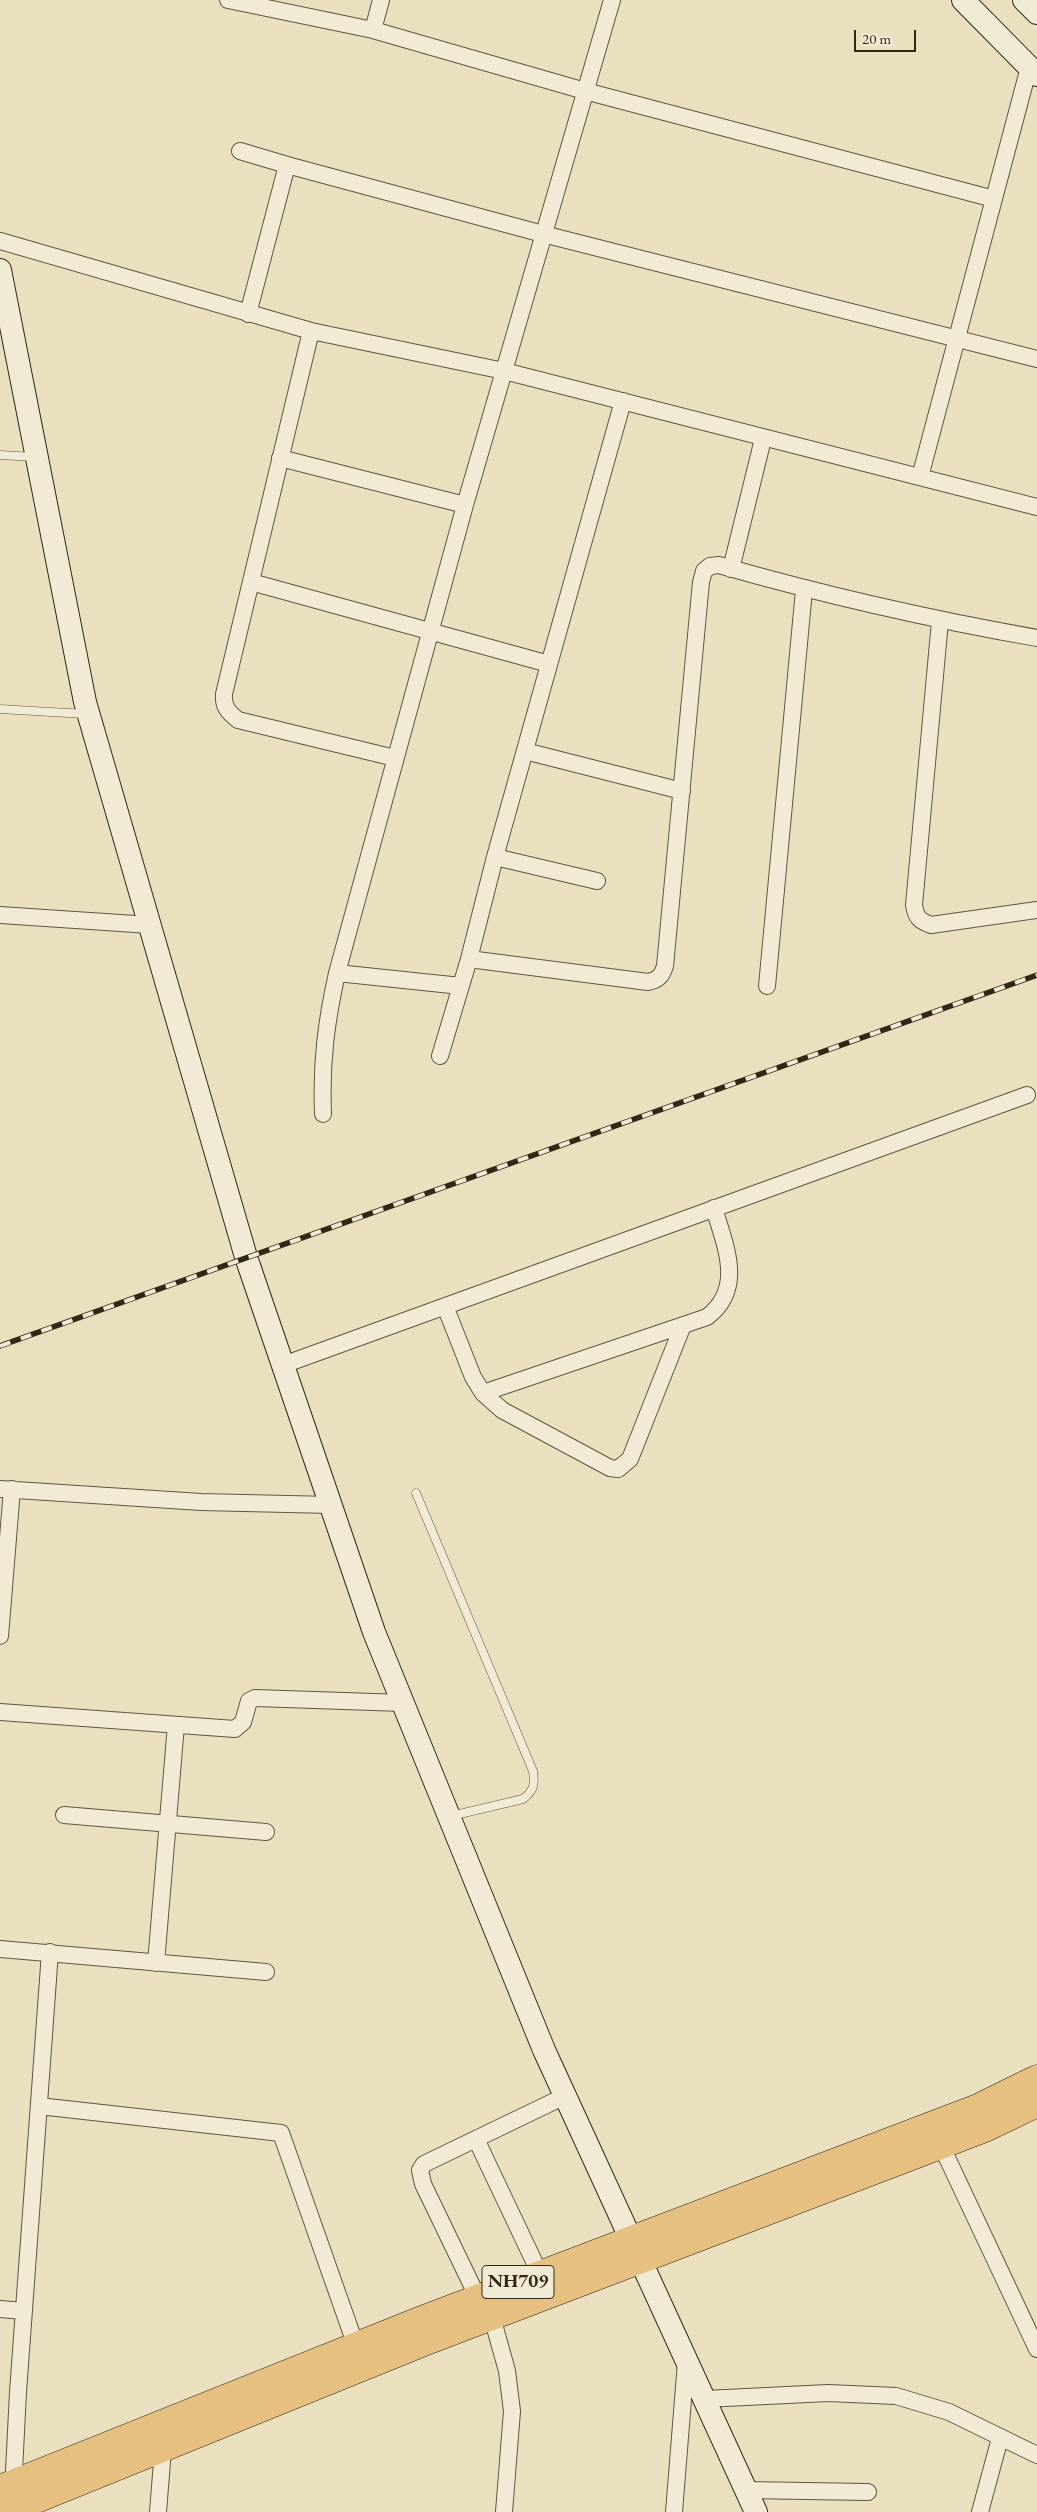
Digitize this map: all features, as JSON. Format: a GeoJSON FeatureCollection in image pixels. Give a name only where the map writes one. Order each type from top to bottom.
{"type":"FeatureCollection","features":[{"type":"Feature","properties":{"kind":"highway","name":"NH709"},"geometry":{"type":"LineString","coordinates":[[7,2498],[356,2346],[485,2307],[635,2249],[978,2108],[1037,2079]]}},
{"type":"Feature","properties":{"kind":"highway","name":"NH709"},"geometry":{"type":"LineString","coordinates":[[7,2498],[52,2502],[164,2449],[417,2345],[540,2274],[635,2249],[942,2145],[985,2128],[1037,2103]]}},
{"type":"Feature","properties":{"kind":"main road"},"geometry":{"type":"LineString","coordinates":[[963,0],[1033,71]]}},
{"type":"Feature","properties":{"kind":"main road"},"geometry":{"type":"LineString","coordinates":[[1024,0],[1037,14]]}},
{"type":"Feature","properties":{"kind":"main road"},"geometry":{"type":"LineString","coordinates":[[0,270],[89,715],[246,1258],[374,1632],[540,2041],[756,2512]]}},
{"type":"Feature","properties":{"kind":"street"},"geometry":{"type":"LineString","coordinates":[[228,0],[373,30],[585,91],[994,199]]}},
{"type":"Feature","properties":{"kind":"street"},"geometry":{"type":"LineString","coordinates":[[373,30],[381,0]]}},
{"type":"Feature","properties":{"kind":"street"},"geometry":{"type":"LineString","coordinates":[[323,1114],[322,1074],[326,1025],[337,973],[465,505],[612,0]]}},
{"type":"Feature","properties":{"kind":"street"},"geometry":{"type":"LineString","coordinates":[[920,477],[994,199],[1033,71]]}},
{"type":"Feature","properties":{"kind":"street"},"geometry":{"type":"LineString","coordinates":[[240,151],[543,234],[1037,359]]}},
{"type":"Feature","properties":{"kind":"street"},"geometry":{"type":"LineString","coordinates":[[248,314],[287,165]]}},
{"type":"Feature","properties":{"kind":"street"},"geometry":{"type":"LineString","coordinates":[[0,241],[311,331],[504,371],[1037,508]]}},
{"type":"Feature","properties":{"kind":"street"},"geometry":{"type":"LineString","coordinates":[[311,331],[224,694],[224,705],[228,713],[238,720],[395,758]]}},
{"type":"Feature","properties":{"kind":"street"},"geometry":{"type":"LineString","coordinates":[[440,1056],[469,959],[495,857],[623,401]]}},
{"type":"Feature","properties":{"kind":"street"},"geometry":{"type":"LineString","coordinates":[[731,569],[763,439]]}},
{"type":"Feature","properties":{"kind":"street"},"geometry":{"type":"LineString","coordinates":[[280,458],[465,505]]}},
{"type":"Feature","properties":{"kind":"street"},"geometry":{"type":"LineString","coordinates":[[469,959],[648,982],[656,980],[662,974],[665,966],[701,582],[704,571],[710,566],[719,565],[804,590],[940,621],[1037,638]]}},
{"type":"Feature","properties":{"kind":"street"},"geometry":{"type":"LineString","coordinates":[[251,582],[549,664]]}},
{"type":"Feature","properties":{"kind":"street"},"geometry":{"type":"LineString","coordinates":[[767,986],[804,590]]}},
{"type":"Feature","properties":{"kind":"street"},"geometry":{"type":"LineString","coordinates":[[940,621],[914,905],[915,915],[920,921],[931,925],[1037,910]]}},
{"type":"Feature","properties":{"kind":"street"},"geometry":{"type":"LineString","coordinates":[[525,751],[682,792]]}},
{"type":"Feature","properties":{"kind":"street"},"geometry":{"type":"LineString","coordinates":[[495,857],[597,881]]}},
{"type":"Feature","properties":{"kind":"street"},"geometry":{"type":"LineString","coordinates":[[0,916],[150,925]]}},
{"type":"Feature","properties":{"kind":"street"},"geometry":{"type":"LineString","coordinates":[[337,973],[461,986]]}},
{"type":"Feature","properties":{"kind":"street"},"geometry":{"type":"LineString","coordinates":[[283,1366],[1027,1095]]}},
{"type":"Feature","properties":{"kind":"street"},"geometry":{"type":"LineString","coordinates":[[483,1393],[707,1317],[713,1313],[719,1308],[727,1291],[731,1274],[729,1259],[714,1208]]}},
{"type":"Feature","properties":{"kind":"street"},"geometry":{"type":"LineString","coordinates":[[445,1306],[473,1377],[483,1393],[502,1410],[610,1468],[618,1469],[630,1459],[683,1325]]}},
{"type":"Feature","properties":{"kind":"street"},"geometry":{"type":"LineString","coordinates":[[0,1636],[6,1489],[201,1502],[331,1505]]}},
{"type":"Feature","properties":{"kind":"street"},"geometry":{"type":"LineString","coordinates":[[0,1712],[235,1729],[243,1722],[249,1701],[263,1697],[403,1703]]}},
{"type":"Feature","properties":{"kind":"street"},"geometry":{"type":"LineString","coordinates":[[156,1963],[176,1725]]}},
{"type":"Feature","properties":{"kind":"street"},"geometry":{"type":"LineString","coordinates":[[64,1815],[266,1832]]}},
{"type":"Feature","properties":{"kind":"street"},"geometry":{"type":"LineString","coordinates":[[0,1949],[266,1972]]}},
{"type":"Feature","properties":{"kind":"street"},"geometry":{"type":"LineString","coordinates":[[7,2498],[24,2311],[50,1952]]}},
{"type":"Feature","properties":{"kind":"street"},"geometry":{"type":"LineString","coordinates":[[504,2512],[512,2411],[507,2371],[485,2307],[423,2184],[420,2170],[424,2164],[565,2096]]}},
{"type":"Feature","properties":{"kind":"street"},"geometry":{"type":"LineString","coordinates":[[39,2106],[281,2133],[356,2346]]}},
{"type":"Feature","properties":{"kind":"street"},"geometry":{"type":"LineString","coordinates":[[476,2139],[540,2274]]}},
{"type":"Feature","properties":{"kind":"street"},"geometry":{"type":"LineString","coordinates":[[942,2145],[1037,2349]]}},
{"type":"Feature","properties":{"kind":"street"},"geometry":{"type":"LineString","coordinates":[[0,2309],[24,2311]]}},
{"type":"Feature","properties":{"kind":"street"},"geometry":{"type":"LineString","coordinates":[[674,2512],[686,2359]]}},
{"type":"Feature","properties":{"kind":"street"},"geometry":{"type":"LineString","coordinates":[[705,2400],[828,2393],[896,2396],[949,2412],[1037,2455]]}},
{"type":"Feature","properties":{"kind":"street"},"geometry":{"type":"LineString","coordinates":[[980,2512],[1000,2438]]}},
{"type":"Feature","properties":{"kind":"street"},"geometry":{"type":"LineString","coordinates":[[158,2512],[164,2449]]}},
{"type":"Feature","properties":{"kind":"street"},"geometry":{"type":"LineString","coordinates":[[745,2490],[868,2492]]}},
{"type":"Feature","properties":{"kind":"lane"},"geometry":{"type":"LineString","coordinates":[[0,454],[37,458]]}},
{"type":"Feature","properties":{"kind":"lane"},"geometry":{"type":"LineString","coordinates":[[0,709],[89,715]]}},
{"type":"Feature","properties":{"kind":"lane"},"geometry":{"type":"LineString","coordinates":[[416,1493],[532,1771],[535,1784],[531,1793],[523,1799],[449,1816]]}},
{"type":"Feature","properties":{"kind":"railway"},"geometry":{"type":"LineString","coordinates":[[0,1346],[1037,975]]}}]}
